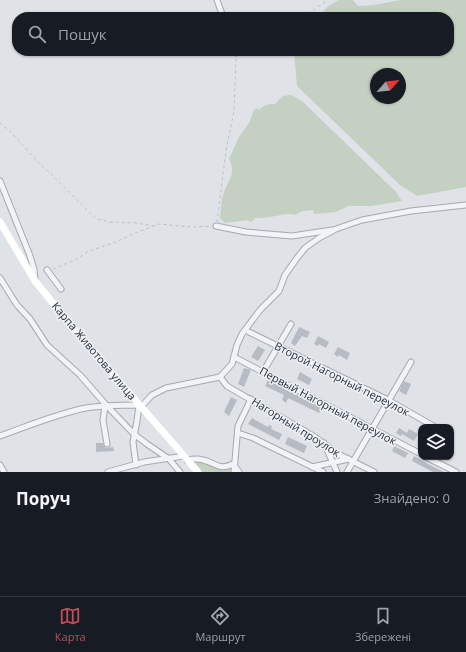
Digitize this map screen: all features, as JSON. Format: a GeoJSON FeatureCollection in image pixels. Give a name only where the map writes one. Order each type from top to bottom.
{"type":"FeatureCollection","features":[{"type":"Feature","properties":{"kind":"main road","name":"Карпа Животова улица"},"geometry":{"type":"LineString","coordinates":[[0,222],[35,281],[140,406],[198,472]]}},
{"type":"Feature","properties":{"kind":"street"},"geometry":{"type":"LineString","coordinates":[[217,0],[221,12]]}},
{"type":"Feature","properties":{"kind":"street"},"geometry":{"type":"LineString","coordinates":[[0,181],[30,256],[34,269],[35,281]]}},
{"type":"Feature","properties":{"kind":"street"},"geometry":{"type":"LineString","coordinates":[[134,472],[133,442],[140,406],[152,395],[166,388],[220,377],[232,364],[237,345],[242,334],[260,310],[279,291],[285,275],[297,258],[311,243],[334,230],[353,222],[394,213],[466,205]]}},
{"type":"Feature","properties":{"kind":"street"},"geometry":{"type":"LineString","coordinates":[[216,226],[246,232],[292,236],[334,230]]}},
{"type":"Feature","properties":{"kind":"street"},"geometry":{"type":"LineString","coordinates":[[47,270],[61,288]]}},
{"type":"Feature","properties":{"kind":"street"},"geometry":{"type":"LineString","coordinates":[[0,278],[17,305],[30,319],[48,345],[80,375],[106,406],[134,434],[169,459],[180,472]]}},
{"type":"Feature","properties":{"kind":"street"},"geometry":{"type":"LineString","coordinates":[[263,372],[291,324]]}},
{"type":"Feature","properties":{"kind":"street","name":"Второй Нагорный переулок"},"geometry":{"type":"LineString","coordinates":[[249,332],[388,400],[430,424]]}},
{"type":"Feature","properties":{"kind":"street","name":"Первый Нагорный переулок"},"geometry":{"type":"LineString","coordinates":[[234,357],[418,452]]}},
{"type":"Feature","properties":{"kind":"street"},"geometry":{"type":"LineString","coordinates":[[347,472],[351,460],[373,429],[388,400],[411,362]]}},
{"type":"Feature","properties":{"kind":"street","name":"Нагорный проулок"},"geometry":{"type":"LineString","coordinates":[[220,377],[227,386],[324,442],[338,454],[374,472]]}},
{"type":"Feature","properties":{"kind":"street"},"geometry":{"type":"LineString","coordinates":[[234,472],[233,464],[238,426],[251,399]]}},
{"type":"Feature","properties":{"kind":"street"},"geometry":{"type":"LineString","coordinates":[[106,406],[103,420],[107,444]]}},
{"type":"Feature","properties":{"kind":"street"},"geometry":{"type":"LineString","coordinates":[[0,436],[57,416],[86,409],[106,406],[140,406]]}},
{"type":"Feature","properties":{"kind":"street"},"geometry":{"type":"LineString","coordinates":[[238,433],[253,438],[323,472]]}},
{"type":"Feature","properties":{"kind":"street"},"geometry":{"type":"LineString","coordinates":[[324,442],[337,472]]}},
{"type":"Feature","properties":{"kind":"street"},"geometry":{"type":"LineString","coordinates":[[324,464],[329,454]]}},
{"type":"Feature","properties":{"kind":"street"},"geometry":{"type":"LineString","coordinates":[[108,472],[134,465],[169,459],[201,459],[225,468],[233,464]]}},
{"type":"Feature","properties":{"kind":"street"},"geometry":{"type":"LineString","coordinates":[[312,467],[333,462],[351,460]]}},
{"type":"Feature","properties":{"kind":"street"},"geometry":{"type":"LineString","coordinates":[[432,460],[456,472]]}},
{"type":"Feature","properties":{"kind":"street"},"geometry":{"type":"LineString","coordinates":[[233,464],[239,472]]}},
{"type":"Feature","properties":{"kind":"street"},"geometry":{"type":"LineString","coordinates":[[0,465],[4,472]]}},
{"type":"Feature","properties":{"kind":"path"},"geometry":{"type":"LineString","coordinates":[[310,12],[328,0]]}},
{"type":"Feature","properties":{"kind":"path"},"geometry":{"type":"LineString","coordinates":[[47,270],[56,268],[87,252],[159,224],[193,227],[216,226],[226,151],[234,111],[236,56]]}},
{"type":"Feature","properties":{"kind":"path"},"geometry":{"type":"LineString","coordinates":[[0,123],[10,131],[34,159],[96,219],[154,226]]}},
{"type":"Feature","properties":{"kind":"green space"},"geometry":{"type":"Polygon","coordinates":[[[339,0],[353,0],[358,6],[401,0],[466,0],[466,187],[417,196],[400,185],[297,86],[294,56],[454,56],[454,12],[323,12],[328,6],[339,0]]]}},
{"type":"Feature","properties":{"kind":"green space"},"geometry":{"type":"Polygon","coordinates":[[[291,95],[302,101],[396,192],[402,201],[371,206],[348,206],[336,212],[314,214],[313,210],[303,211],[295,215],[286,214],[266,218],[254,218],[254,220],[250,222],[248,220],[225,223],[220,218],[222,201],[232,174],[229,159],[239,137],[249,123],[254,110],[257,108],[259,110],[266,105],[275,104],[283,96],[291,95]]]}},
{"type":"Feature","properties":{"kind":"green space"},"geometry":{"type":"Polygon","coordinates":[[[192,461],[206,462],[222,469],[231,468],[232,472],[202,472],[192,461]]]}},
{"type":"Feature","properties":{"kind":"building"},"geometry":{"type":"Polygon","coordinates":[[[299,327],[310,332],[307,338],[302,336],[295,346],[291,343],[299,327]]]}},
{"type":"Feature","properties":{"kind":"building"},"geometry":{"type":"Polygon","coordinates":[[[318,336],[329,342],[326,348],[319,344],[318,346],[314,344],[318,336]]]}},
{"type":"Feature","properties":{"kind":"building"},"geometry":{"type":"Polygon","coordinates":[[[258,346],[265,350],[258,361],[251,357],[258,346]]]}},
{"type":"Feature","properties":{"kind":"building"},"geometry":{"type":"Polygon","coordinates":[[[338,347],[350,353],[347,360],[334,354],[338,347]]]}},
{"type":"Feature","properties":{"kind":"building"},"geometry":{"type":"Polygon","coordinates":[[[244,368],[251,370],[244,387],[238,384],[244,368]]]}},
{"type":"Feature","properties":{"kind":"building"},"geometry":{"type":"Polygon","coordinates":[[[300,372],[312,379],[309,385],[297,379],[300,372]]]}},
{"type":"Feature","properties":{"kind":"building"},"geometry":{"type":"Polygon","coordinates":[[[268,380],[322,408],[319,413],[288,398],[286,403],[282,400],[284,395],[265,386],[268,380]]]}},
{"type":"Feature","properties":{"kind":"building"},"geometry":{"type":"Polygon","coordinates":[[[404,381],[411,384],[406,395],[399,391],[404,381]]]}},
{"type":"Feature","properties":{"kind":"building"},"geometry":{"type":"Polygon","coordinates":[[[231,397],[237,400],[229,416],[224,412],[231,397]]]}},
{"type":"Feature","properties":{"kind":"building"},"geometry":{"type":"Polygon","coordinates":[[[252,418],[268,427],[269,425],[272,426],[271,429],[282,434],[279,440],[248,424],[252,418]]]}},
{"type":"Feature","properties":{"kind":"building"},"geometry":{"type":"Polygon","coordinates":[[[399,428],[407,433],[409,429],[418,434],[414,441],[402,434],[401,436],[396,433],[399,428]]]}},
{"type":"Feature","properties":{"kind":"building"},"geometry":{"type":"Polygon","coordinates":[[[288,437],[307,446],[304,453],[285,444],[288,437]]]}},
{"type":"Feature","properties":{"kind":"building"},"geometry":{"type":"Polygon","coordinates":[[[96,443],[103,443],[106,448],[113,447],[114,451],[96,452],[96,443]]]}},
{"type":"Feature","properties":{"kind":"building"},"geometry":{"type":"Polygon","coordinates":[[[394,446],[408,453],[405,458],[392,451],[394,446]]]}},
{"type":"Feature","properties":{"kind":"building"},"geometry":{"type":"Polygon","coordinates":[[[414,456],[418,458],[418,460],[421,460],[444,472],[433,472],[412,461],[414,456]]]}}]}
